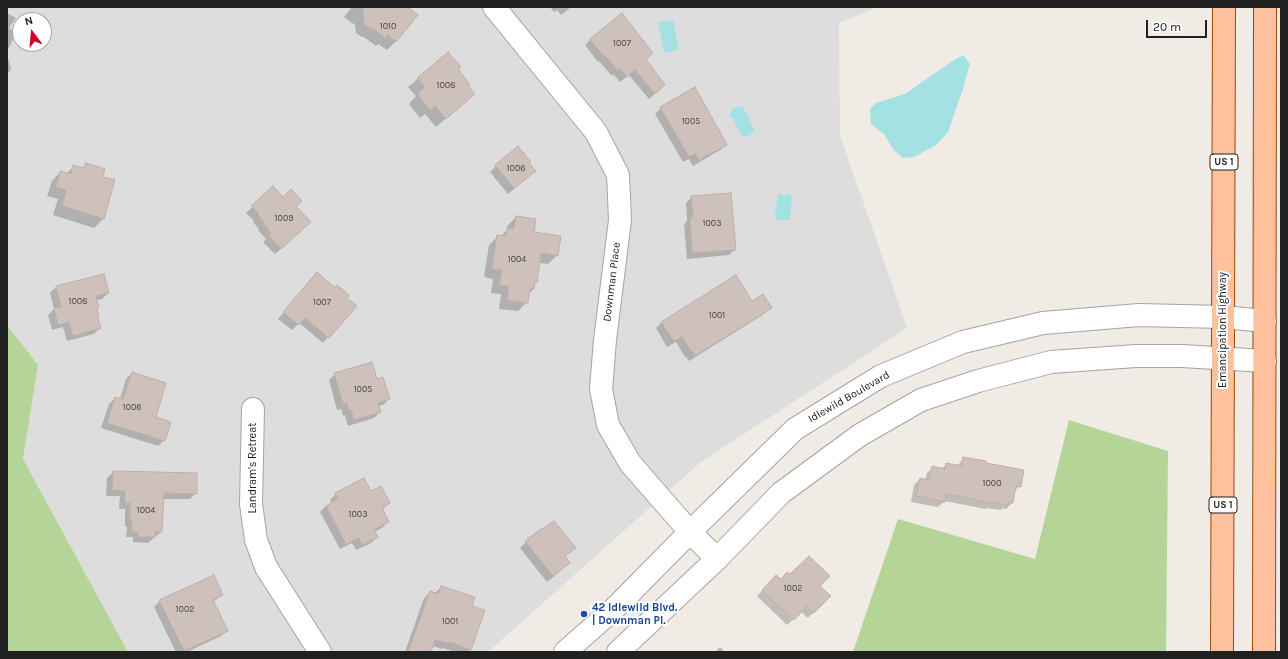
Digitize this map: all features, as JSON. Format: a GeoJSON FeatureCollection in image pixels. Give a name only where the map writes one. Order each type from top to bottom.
{"type":"FeatureCollection","features":[{"type":"Feature","properties":{"kind":"main road","name":"Emancipation Highway"},"geometry":{"type":"LineString","coordinates":[[1222,652],[1224,7]]}},
{"type":"Feature","properties":{"kind":"main road"},"geometry":{"type":"LineString","coordinates":[[1264,652],[1265,7]]}},
{"type":"Feature","properties":{"kind":"street","name":"Downman Place"},"geometry":{"type":"LineString","coordinates":[[494,7],[596,132],[618,175],[620,220],[604,347],[601,389],[608,425],[630,463],[690,532],[717,559]]}},
{"type":"Feature","properties":{"kind":"street","name":"Idlewild Boulevard"},"geometry":{"type":"LineString","coordinates":[[565,652],[614,609],[795,429],[881,376],[963,342],[1043,323],[1139,315],[1223,317],[1265,321]]}},
{"type":"Feature","properties":{"kind":"street"},"geometry":{"type":"LineString","coordinates":[[618,652],[717,559],[781,493],[860,435],[921,400],[978,381],[1051,362],[1136,356],[1182,356],[1264,361]]}},
{"type":"Feature","properties":{"kind":"street","name":"Landram's Retreat"},"geometry":{"type":"LineString","coordinates":[[253,409],[251,504],[256,540],[266,567],[320,652]]}},
{"type":"Feature","properties":{"kind":"shaded area"},"geometry":{"type":"Polygon","coordinates":[[[7,7],[878,7],[839,23],[840,135],[907,328],[701,462],[488,652],[128,652],[23,459],[38,365],[7,325],[7,7]]]}},
{"type":"Feature","properties":{"kind":"green space"},"geometry":{"type":"Polygon","coordinates":[[[7,325],[38,365],[23,459],[128,652],[7,652],[7,325]]]}},
{"type":"Feature","properties":{"kind":"green space"},"geometry":{"type":"Polygon","coordinates":[[[1069,420],[1168,451],[1166,652],[853,652],[898,519],[1035,559],[1069,420]]]}},
{"type":"Feature","properties":{"kind":"water"},"geometry":{"type":"Polygon","coordinates":[[[673,20],[679,50],[664,53],[658,23],[673,20]]]}},
{"type":"Feature","properties":{"kind":"water"},"geometry":{"type":"Polygon","coordinates":[[[963,55],[970,64],[948,132],[936,145],[914,157],[903,158],[893,149],[884,134],[871,124],[870,109],[876,103],[905,94],[963,55]]]}},
{"type":"Feature","properties":{"kind":"water"},"geometry":{"type":"Polygon","coordinates":[[[739,106],[743,107],[750,123],[754,128],[754,131],[749,136],[744,137],[741,135],[734,120],[729,115],[733,109],[739,106]]]}},
{"type":"Feature","properties":{"kind":"water"},"geometry":{"type":"Polygon","coordinates":[[[789,194],[792,197],[789,220],[778,220],[775,217],[778,195],[789,194]]]}},
{"type":"Feature","properties":{"kind":"building"},"geometry":{"type":"Polygon","coordinates":[[[363,7],[408,7],[418,15],[396,42],[388,35],[385,38],[374,29],[371,29],[364,24],[363,7]]]}},
{"type":"Feature","properties":{"kind":"building"},"geometry":{"type":"Polygon","coordinates":[[[622,13],[653,53],[646,59],[665,85],[655,94],[635,70],[627,77],[620,69],[617,70],[605,55],[604,57],[590,39],[622,13]]]}},
{"type":"Feature","properties":{"kind":"building"},"geometry":{"type":"Polygon","coordinates":[[[448,52],[461,67],[458,69],[470,85],[468,86],[475,94],[446,119],[435,106],[430,110],[417,94],[425,87],[417,78],[448,52]]]}},
{"type":"Feature","properties":{"kind":"building"},"geometry":{"type":"Polygon","coordinates":[[[695,87],[727,145],[699,160],[695,154],[689,157],[660,107],[695,87]]]}},
{"type":"Feature","properties":{"kind":"building"},"geometry":{"type":"Polygon","coordinates":[[[518,146],[531,162],[529,163],[536,171],[514,188],[495,165],[518,146]]]}},
{"type":"Feature","properties":{"kind":"building"},"geometry":{"type":"Polygon","coordinates":[[[86,163],[105,169],[103,177],[115,180],[104,219],[62,206],[66,190],[56,187],[60,171],[71,174],[73,165],[84,168],[86,163]]]}},
{"type":"Feature","properties":{"kind":"building"},"geometry":{"type":"Polygon","coordinates":[[[273,186],[283,197],[291,189],[302,201],[296,206],[311,222],[281,249],[269,236],[271,233],[263,223],[264,222],[258,215],[259,214],[251,206],[273,186]]]}},
{"type":"Feature","properties":{"kind":"building"},"geometry":{"type":"Polygon","coordinates":[[[731,193],[736,250],[692,253],[690,217],[693,217],[691,196],[731,193]]]}},
{"type":"Feature","properties":{"kind":"building"},"geometry":{"type":"Polygon","coordinates":[[[516,216],[536,219],[534,232],[561,236],[558,256],[541,253],[537,282],[535,282],[534,289],[530,289],[528,303],[507,300],[509,286],[499,285],[502,270],[492,269],[497,235],[506,236],[507,228],[514,229],[516,216]]]}},
{"type":"Feature","properties":{"kind":"building"},"geometry":{"type":"Polygon","coordinates":[[[317,272],[334,287],[337,285],[349,295],[347,298],[357,306],[329,338],[305,318],[298,325],[283,312],[317,272]]]}},
{"type":"Feature","properties":{"kind":"building"},"geometry":{"type":"Polygon","coordinates":[[[104,274],[109,293],[96,296],[99,308],[97,309],[98,318],[101,328],[73,336],[69,322],[58,325],[54,308],[61,307],[56,286],[104,274]]]}},
{"type":"Feature","properties":{"kind":"building"},"geometry":{"type":"Polygon","coordinates":[[[736,275],[752,301],[763,294],[772,308],[695,356],[682,337],[674,341],[661,322],[736,275]]]}},
{"type":"Feature","properties":{"kind":"building"},"geometry":{"type":"Polygon","coordinates":[[[372,362],[377,379],[383,377],[390,399],[378,403],[381,412],[354,420],[347,403],[343,404],[334,373],[372,362]]]}},
{"type":"Feature","properties":{"kind":"building"},"geometry":{"type":"Polygon","coordinates":[[[132,372],[166,383],[156,417],[171,422],[165,441],[107,423],[115,397],[123,399],[132,372]]]}},
{"type":"Feature","properties":{"kind":"building"},"geometry":{"type":"Polygon","coordinates":[[[963,457],[1024,470],[1021,487],[1016,486],[1013,503],[1009,502],[1008,505],[992,503],[947,494],[945,502],[916,496],[920,478],[929,480],[932,466],[945,469],[946,463],[962,466],[963,457]]]}},
{"type":"Feature","properties":{"kind":"building"},"geometry":{"type":"Polygon","coordinates":[[[113,471],[197,473],[197,494],[164,493],[162,532],[155,532],[155,537],[138,537],[138,532],[132,532],[132,521],[130,521],[130,503],[125,503],[125,491],[112,490],[113,471]]]}},
{"type":"Feature","properties":{"kind":"building"},"geometry":{"type":"Polygon","coordinates":[[[364,478],[371,491],[381,486],[390,503],[382,508],[389,522],[374,530],[378,537],[362,545],[359,538],[346,544],[326,506],[338,499],[335,493],[364,478]]]}},
{"type":"Feature","properties":{"kind":"building"},"geometry":{"type":"Polygon","coordinates":[[[554,521],[576,548],[565,556],[570,563],[553,576],[525,541],[554,521]]]}},
{"type":"Feature","properties":{"kind":"building"},"geometry":{"type":"Polygon","coordinates":[[[809,556],[830,576],[820,586],[831,596],[814,613],[807,606],[794,620],[762,590],[776,575],[781,579],[787,572],[790,574],[809,556]]]}},
{"type":"Feature","properties":{"kind":"building"},"geometry":{"type":"Polygon","coordinates":[[[214,575],[223,595],[213,600],[228,631],[184,651],[159,600],[214,575]]]}},
{"type":"Feature","properties":{"kind":"building"},"geometry":{"type":"Polygon","coordinates":[[[441,586],[475,597],[472,606],[485,610],[471,650],[450,642],[435,640],[431,652],[408,652],[430,591],[438,594],[441,586]]]}},
{"type":"Feature","properties":{"kind":"place","name":"42 Idlewild Blvd. | Downman Pl."},"geometry":{"type":"Point","coordinates":[584,614]}}]}
